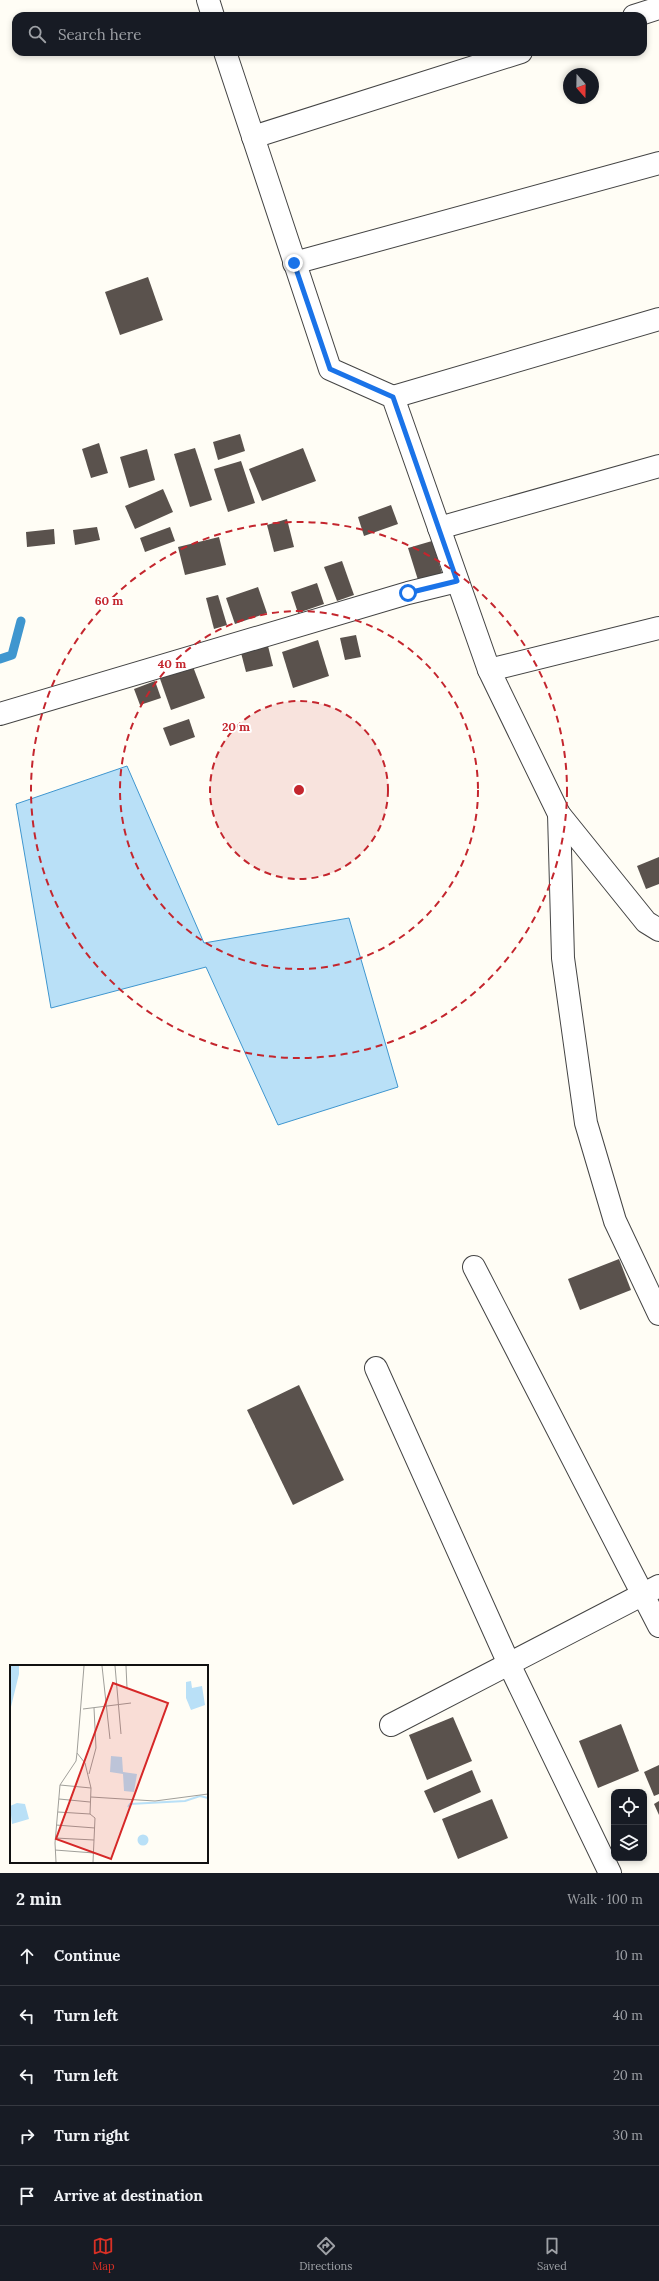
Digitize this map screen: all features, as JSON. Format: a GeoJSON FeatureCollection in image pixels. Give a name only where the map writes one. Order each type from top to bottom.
{"type":"FeatureCollection","features":[{"type":"Feature","properties":{"kind":"street"},"geometry":{"type":"LineString","coordinates":[[208,0],[212,12]]}},
{"type":"Feature","properties":{"kind":"street"},"geometry":{"type":"LineString","coordinates":[[646,12],[659,8]]}},
{"type":"Feature","properties":{"kind":"street"},"geometry":{"type":"LineString","coordinates":[[226,56],[330,369],[393,397],[659,319]]}},
{"type":"Feature","properties":{"kind":"street"},"geometry":{"type":"LineString","coordinates":[[253,137],[508,56]]}},
{"type":"Feature","properties":{"kind":"street"},"geometry":{"type":"LineString","coordinates":[[294,263],[659,163]]}},
{"type":"Feature","properties":{"kind":"street"},"geometry":{"type":"LineString","coordinates":[[393,397],[489,670],[559,814],[646,922],[659,930]]}},
{"type":"Feature","properties":{"kind":"street"},"geometry":{"type":"LineString","coordinates":[[439,528],[659,466]]}},
{"type":"Feature","properties":{"kind":"street"},"geometry":{"type":"LineString","coordinates":[[0,714],[408,593],[457,581]]}},
{"type":"Feature","properties":{"kind":"street"},"geometry":{"type":"LineString","coordinates":[[489,670],[659,628]]}},
{"type":"Feature","properties":{"kind":"street"},"geometry":{"type":"LineString","coordinates":[[559,814],[563,958],[586,1123],[615,1221],[659,1314]]}},
{"type":"Feature","properties":{"kind":"street"},"geometry":{"type":"LineString","coordinates":[[474,1267],[651,1590],[659,1626]]}},
{"type":"Feature","properties":{"kind":"street"},"geometry":{"type":"LineString","coordinates":[[376,1368],[509,1664],[610,1873]]}},
{"type":"Feature","properties":{"kind":"street"},"geometry":{"type":"LineString","coordinates":[[391,1725],[651,1590]]}},
{"type":"Feature","properties":{"kind":"water"},"geometry":{"type":"Polygon","coordinates":[[[127,766],[204,943],[349,918],[398,1087],[278,1125],[206,967],[51,1008],[16,804],[127,766]]]}},
{"type":"Feature","properties":{"kind":"building"},"geometry":{"type":"Polygon","coordinates":[[[148,277],[163,320],[120,335],[105,292],[148,277]]]}},
{"type":"Feature","properties":{"kind":"building"},"geometry":{"type":"Polygon","coordinates":[[[240,434],[245,451],[218,460],[213,442],[240,434]]]}},
{"type":"Feature","properties":{"kind":"building"},"geometry":{"type":"Polygon","coordinates":[[[99,443],[108,473],[91,478],[82,449],[99,443]]]}},
{"type":"Feature","properties":{"kind":"building"},"geometry":{"type":"Polygon","coordinates":[[[195,448],[212,500],[190,507],[174,454],[195,448]]]}},
{"type":"Feature","properties":{"kind":"building"},"geometry":{"type":"Polygon","coordinates":[[[303,448],[316,481],[262,501],[249,469],[303,448]]]}},
{"type":"Feature","properties":{"kind":"building"},"geometry":{"type":"Polygon","coordinates":[[[147,449],[155,480],[129,488],[120,457],[147,449]]]}},
{"type":"Feature","properties":{"kind":"building"},"geometry":{"type":"Polygon","coordinates":[[[241,461],[255,503],[228,512],[214,469],[241,461]]]}},
{"type":"Feature","properties":{"kind":"building"},"geometry":{"type":"Polygon","coordinates":[[[163,489],[173,512],[135,529],[125,506],[163,489]]]}},
{"type":"Feature","properties":{"kind":"building"},"geometry":{"type":"Polygon","coordinates":[[[391,505],[398,524],[364,536],[358,517],[391,505]]]}},
{"type":"Feature","properties":{"kind":"building"},"geometry":{"type":"Polygon","coordinates":[[[287,519],[294,547],[274,552],[267,525],[287,519]]]}},
{"type":"Feature","properties":{"kind":"building"},"geometry":{"type":"Polygon","coordinates":[[[97,527],[100,540],[75,545],[73,530],[97,527]]]}},
{"type":"Feature","properties":{"kind":"building"},"geometry":{"type":"Polygon","coordinates":[[[170,527],[175,541],[145,552],[140,538],[170,527]]]}},
{"type":"Feature","properties":{"kind":"building"},"geometry":{"type":"Polygon","coordinates":[[[54,529],[55,544],[27,547],[26,532],[54,529]]]}},
{"type":"Feature","properties":{"kind":"building"},"geometry":{"type":"Polygon","coordinates":[[[219,537],[226,565],[185,575],[178,547],[219,537]]]}},
{"type":"Feature","properties":{"kind":"building"},"geometry":{"type":"Polygon","coordinates":[[[432,541],[442,573],[418,580],[408,548],[432,541]]]}},
{"type":"Feature","properties":{"kind":"building"},"geometry":{"type":"Polygon","coordinates":[[[342,561],[354,595],[337,601],[324,567],[342,561]]]}},
{"type":"Feature","properties":{"kind":"building"},"geometry":{"type":"Polygon","coordinates":[[[317,583],[324,604],[298,613],[291,592],[317,583]]]}},
{"type":"Feature","properties":{"kind":"building"},"geometry":{"type":"Polygon","coordinates":[[[258,587],[267,613],[235,624],[226,598],[258,587]]]}},
{"type":"Feature","properties":{"kind":"building"},"geometry":{"type":"Polygon","coordinates":[[[218,595],[227,625],[214,629],[206,598],[218,595]]]}},
{"type":"Feature","properties":{"kind":"building"},"geometry":{"type":"Polygon","coordinates":[[[356,635],[361,657],[345,660],[340,638],[356,635]]]}},
{"type":"Feature","properties":{"kind":"building"},"geometry":{"type":"Polygon","coordinates":[[[318,640],[329,676],[293,688],[282,652],[318,640]]]}},
{"type":"Feature","properties":{"kind":"building"},"geometry":{"type":"Polygon","coordinates":[[[267,642],[273,666],[246,672],[240,649],[267,642]]]}},
{"type":"Feature","properties":{"kind":"building"},"geometry":{"type":"Polygon","coordinates":[[[192,664],[205,698],[171,710],[159,676],[192,664]]]}},
{"type":"Feature","properties":{"kind":"building"},"geometry":{"type":"Polygon","coordinates":[[[155,681],[161,698],[140,705],[134,689],[155,681]]]}},
{"type":"Feature","properties":{"kind":"building"},"geometry":{"type":"Polygon","coordinates":[[[189,719],[195,737],[170,746],[163,728],[189,719]]]}},
{"type":"Feature","properties":{"kind":"building"},"geometry":{"type":"Polygon","coordinates":[[[659,857],[659,884],[646,889],[637,866],[659,857]]]}},
{"type":"Feature","properties":{"kind":"building"},"geometry":{"type":"Polygon","coordinates":[[[619,1259],[631,1290],[580,1310],[568,1279],[619,1259]]]}},
{"type":"Feature","properties":{"kind":"building"},"geometry":{"type":"Polygon","coordinates":[[[299,1385],[344,1480],[293,1505],[247,1410],[299,1385]]]}},
{"type":"Feature","properties":{"kind":"building"},"geometry":{"type":"Polygon","coordinates":[[[453,1717],[472,1761],[427,1780],[409,1735],[453,1717]]]}},
{"type":"Feature","properties":{"kind":"building"},"geometry":{"type":"Polygon","coordinates":[[[621,1724],[639,1771],[598,1788],[579,1741],[621,1724]]]}},
{"type":"Feature","properties":{"kind":"building"},"geometry":{"type":"Polygon","coordinates":[[[659,1765],[659,1794],[654,1796],[644,1772],[659,1765]]]}},
{"type":"Feature","properties":{"kind":"building"},"geometry":{"type":"Polygon","coordinates":[[[472,1770],[481,1792],[434,1813],[424,1791],[472,1770]]]}},
{"type":"Feature","properties":{"kind":"building"},"geometry":{"type":"Polygon","coordinates":[[[492,1799],[508,1838],[458,1859],[442,1819],[492,1799]]]}},
{"type":"Feature","properties":{"kind":"building"},"geometry":{"type":"Polygon","coordinates":[[[659,1801],[659,1815],[654,1804],[659,1801]]]}},
{"type":"Feature","properties":{"kind":"waterway"},"geometry":{"type":"LineString","coordinates":[[0,659],[12,655],[21,621]]}},
{"type":"Feature","properties":{"kind":"route"},"geometry":{"type":"LineString","coordinates":[[294,263],[330,369],[393,397],[457,581],[408,593]]}}]}
